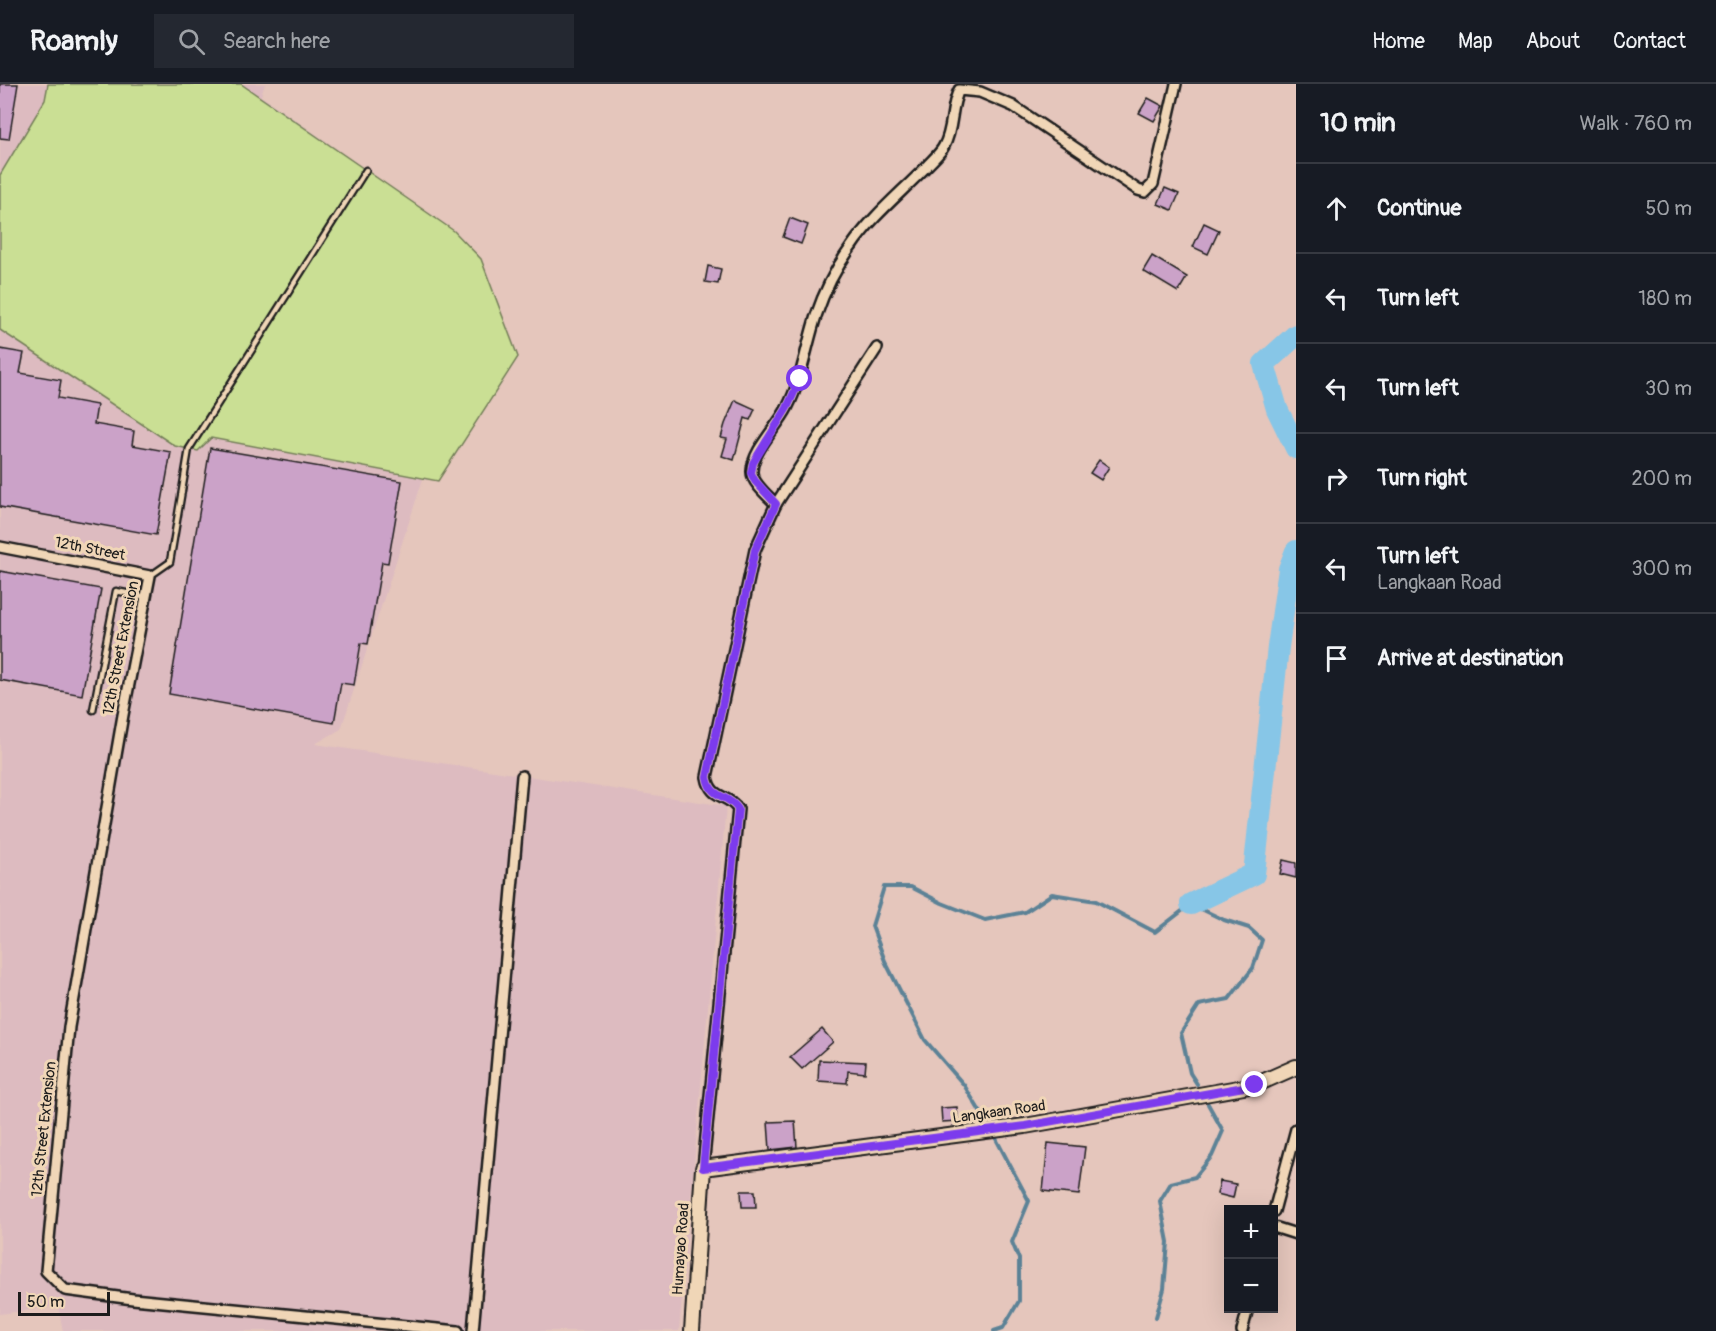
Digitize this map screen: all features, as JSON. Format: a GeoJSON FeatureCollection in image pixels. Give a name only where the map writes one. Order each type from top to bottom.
{"type":"FeatureCollection","features":[{"type":"Feature","properties":{"kind":"street"},"geometry":{"type":"LineString","coordinates":[[776,504],[755,481],[751,473],[753,463],[787,408],[800,379],[816,316],[829,283],[851,245],[944,146],[953,117],[953,100],[959,90],[980,92],[1013,106],[1138,190],[1145,192],[1153,184],[1176,84]]}},
{"type":"Feature","properties":{"kind":"street"},"geometry":{"type":"LineString","coordinates":[[703,1168],[738,809],[734,803],[716,795],[709,787],[707,777],[755,550],[776,504],[877,348]]}},
{"type":"Feature","properties":{"kind":"street","name":"12th Street"},"geometry":{"type":"LineString","coordinates":[[0,547],[150,576]]}},
{"type":"Feature","properties":{"kind":"street","name":"12th Street Extension"},"geometry":{"type":"LineString","coordinates":[[150,576],[123,715],[69,1027],[46,1270],[65,1290],[133,1299],[458,1331]]}},
{"type":"Feature","properties":{"kind":"street"},"geometry":{"type":"LineString","coordinates":[[473,1331],[522,776]]}},
{"type":"Feature","properties":{"kind":"street","name":"Langkaan Road"},"geometry":{"type":"LineString","coordinates":[[703,1168],[1025,1126],[1255,1085],[1296,1067]]}},
{"type":"Feature","properties":{"kind":"street"},"geometry":{"type":"LineString","coordinates":[[1276,1205],[1296,1129]]}},
{"type":"Feature","properties":{"kind":"street","name":"Humayao Road"},"geometry":{"type":"LineString","coordinates":[[693,1331],[703,1168]]}},
{"type":"Feature","properties":{"kind":"street"},"geometry":{"type":"LineString","coordinates":[[1278,1228],[1296,1234]]}},
{"type":"Feature","properties":{"kind":"street"},"geometry":{"type":"LineString","coordinates":[[1242,1331],[1247,1313]]}},
{"type":"Feature","properties":{"kind":"lane"},"geometry":{"type":"LineString","coordinates":[[150,576],[170,562],[189,449],[366,170]]}},
{"type":"Feature","properties":{"kind":"lane"},"geometry":{"type":"LineString","coordinates":[[93,710],[116,591],[146,597]]}},
{"type":"Feature","properties":{"kind":"shaded area"},"geometry":{"type":"Polygon","coordinates":[[[0,84],[265,84],[261,96],[453,231],[481,259],[518,357],[438,481],[423,479],[341,729],[315,744],[726,806],[679,1331],[63,1331],[58,1306],[0,1314],[0,84]]]}},
{"type":"Feature","properties":{"kind":"green space"},"geometry":{"type":"Polygon","coordinates":[[[48,84],[241,84],[454,231],[481,259],[518,357],[438,481],[211,438],[198,451],[175,446],[0,330],[0,175],[45,100],[48,84]]]}},
{"type":"Feature","properties":{"kind":"building"},"geometry":{"type":"Polygon","coordinates":[[[0,84],[18,84],[9,139],[0,138],[0,84]]]}},
{"type":"Feature","properties":{"kind":"building"},"geometry":{"type":"Polygon","coordinates":[[[1148,98],[1163,106],[1154,121],[1139,113],[1148,98]]]}},
{"type":"Feature","properties":{"kind":"building"},"geometry":{"type":"Polygon","coordinates":[[[1165,188],[1179,194],[1172,210],[1158,204],[1165,188]]]}},
{"type":"Feature","properties":{"kind":"building"},"geometry":{"type":"Polygon","coordinates":[[[790,218],[808,225],[801,244],[783,237],[790,218]]]}},
{"type":"Feature","properties":{"kind":"building"},"geometry":{"type":"Polygon","coordinates":[[[1204,223],[1219,230],[1208,254],[1193,247],[1204,223]]]}},
{"type":"Feature","properties":{"kind":"building"},"geometry":{"type":"Polygon","coordinates":[[[1152,256],[1187,277],[1178,292],[1143,271],[1152,256]]]}},
{"type":"Feature","properties":{"kind":"building"},"geometry":{"type":"Polygon","coordinates":[[[708,266],[721,269],[718,284],[705,282],[708,266]]]}},
{"type":"Feature","properties":{"kind":"building"},"geometry":{"type":"Polygon","coordinates":[[[0,349],[24,353],[20,373],[61,380],[58,398],[97,405],[94,424],[134,431],[132,445],[171,452],[156,535],[0,507],[0,349]]]}},
{"type":"Feature","properties":{"kind":"building"},"geometry":{"type":"Polygon","coordinates":[[[735,400],[755,409],[750,420],[745,418],[734,460],[722,456],[727,439],[721,438],[735,400]]]}},
{"type":"Feature","properties":{"kind":"building"},"geometry":{"type":"Polygon","coordinates":[[[210,448],[402,481],[388,563],[382,562],[368,644],[361,643],[354,685],[341,683],[334,723],[169,694],[210,448]]]}},
{"type":"Feature","properties":{"kind":"building"},"geometry":{"type":"Polygon","coordinates":[[[1099,460],[1109,467],[1101,480],[1090,473],[1099,460]]]}},
{"type":"Feature","properties":{"kind":"building"},"geometry":{"type":"Polygon","coordinates":[[[0,571],[101,589],[82,695],[0,680],[0,571]]]}},
{"type":"Feature","properties":{"kind":"building"},"geometry":{"type":"Polygon","coordinates":[[[1283,860],[1296,863],[1296,878],[1280,874],[1283,860]]]}},
{"type":"Feature","properties":{"kind":"building"},"geometry":{"type":"Polygon","coordinates":[[[822,1029],[833,1042],[802,1069],[790,1057],[822,1029]]]}},
{"type":"Feature","properties":{"kind":"building"},"geometry":{"type":"Polygon","coordinates":[[[819,1060],[866,1062],[865,1073],[848,1071],[847,1083],[818,1081],[819,1060]]]}},
{"type":"Feature","properties":{"kind":"building"},"geometry":{"type":"Polygon","coordinates":[[[957,1107],[958,1121],[942,1122],[941,1108],[957,1107]]]}},
{"type":"Feature","properties":{"kind":"building"},"geometry":{"type":"Polygon","coordinates":[[[795,1121],[797,1147],[770,1150],[768,1122],[795,1121]]]}},
{"type":"Feature","properties":{"kind":"building"},"geometry":{"type":"Polygon","coordinates":[[[1048,1143],[1085,1147],[1079,1195],[1043,1191],[1048,1143]]]}},
{"type":"Feature","properties":{"kind":"building"},"geometry":{"type":"Polygon","coordinates":[[[1220,1181],[1236,1184],[1233,1198],[1217,1194],[1220,1181]]]}},
{"type":"Feature","properties":{"kind":"building"},"geometry":{"type":"Polygon","coordinates":[[[741,1191],[755,1191],[756,1207],[742,1207],[741,1191]]]}},
{"type":"Feature","properties":{"kind":"waterway"},"geometry":{"type":"LineString","coordinates":[[1296,335],[1264,364],[1277,409],[1296,448]]}},
{"type":"Feature","properties":{"kind":"waterway"},"geometry":{"type":"LineString","coordinates":[[1191,904],[1254,874],[1278,647],[1289,569],[1296,551]]}},
{"type":"Feature","properties":{"kind":"waterway"},"geometry":{"type":"LineString","coordinates":[[990,1128],[964,1085],[925,1040],[885,961],[872,926],[884,887],[911,887],[942,903],[985,920],[1025,912],[1052,894],[1096,901],[1155,932],[1191,904],[1224,920],[1249,928],[1262,940],[1253,968],[1229,999],[1199,1005],[1181,1033],[1190,1073],[1197,1084]]}},
{"type":"Feature","properties":{"kind":"waterway"},"geometry":{"type":"LineString","coordinates":[[1156,1317],[1164,1289],[1168,1242],[1160,1201],[1171,1183],[1195,1177],[1212,1156],[1223,1131],[1208,1104]]}},
{"type":"Feature","properties":{"kind":"waterway"},"geometry":{"type":"LineString","coordinates":[[994,1135],[1029,1201],[1012,1242],[1019,1259],[1019,1301],[1003,1328],[994,1331]]}},
{"type":"Feature","properties":{"kind":"route"},"geometry":{"type":"LineString","coordinates":[[800,379],[787,408],[753,463],[751,473],[755,481],[776,504],[755,550],[707,777],[709,787],[716,795],[728,799],[738,809],[703,1168],[1025,1126],[1255,1085]]}}]}
